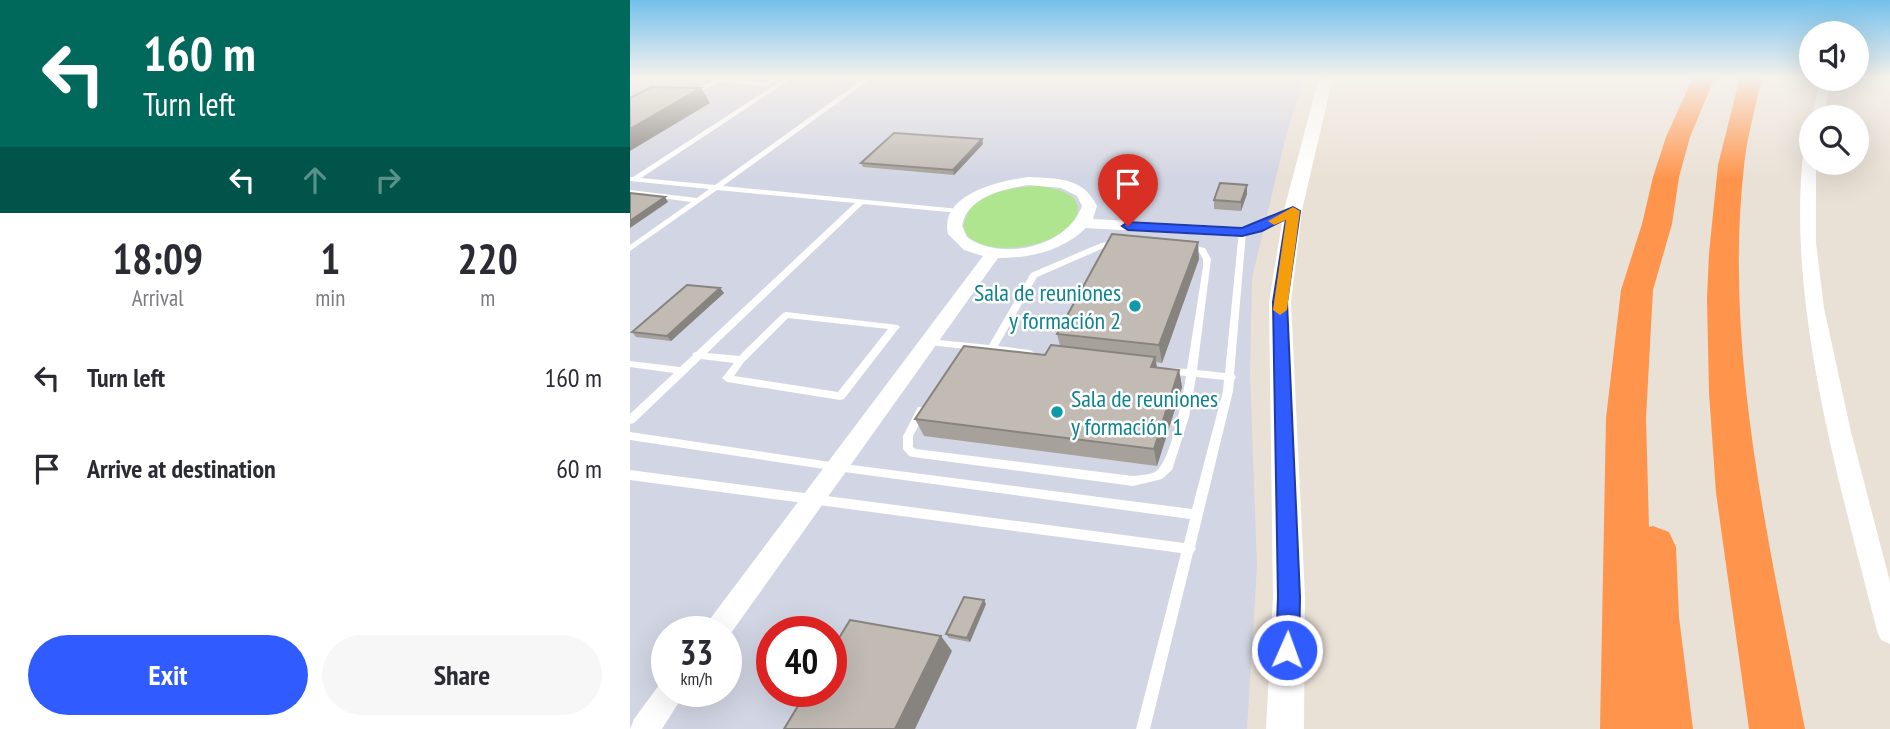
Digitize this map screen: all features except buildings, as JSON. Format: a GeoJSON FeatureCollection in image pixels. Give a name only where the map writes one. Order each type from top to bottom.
{"type":"FeatureCollection","features":[{"type":"Feature","properties":{"kind":"highway"},"geometry":{"type":"LineString","coordinates":[[1628,729],[1626,418],[1637,289],[1657,224],[1666,177],[1689,111]]}},
{"type":"Feature","properties":{"kind":"highway"},"geometry":{"type":"LineString","coordinates":[[1744,111],[1731,165],[1724,253],[1726,352],[1738,494],[1777,729]]}},
{"type":"Feature","properties":{"kind":"highway"},"geometry":{"type":"LineString","coordinates":[[1657,224],[1650,409],[1654,617],[1665,729]]}},
{"type":"Feature","properties":{"kind":"street"},"geometry":{"type":"LineString","coordinates":[[1285,729],[1289,597],[1280,302],[1293,211],[1318,111]]}},
{"type":"Feature","properties":{"kind":"street"},"geometry":{"type":"LineString","coordinates":[[1808,175],[1807,230],[1819,335],[1852,486],[1890,631]]}},
{"type":"Feature","properties":{"kind":"street"},"geometry":{"type":"LineString","coordinates":[[1048,181],[1066,184],[1080,191],[1088,200],[1090,211],[1085,223],[1074,234],[1058,243],[1037,250],[993,254],[975,250],[962,242],[955,233],[954,222],[959,211],[987,191],[1017,183],[1048,181]]}},
{"type":"Feature","properties":{"kind":"street"},"geometry":{"type":"LineString","coordinates":[[1085,223],[1242,232],[1257,229],[1293,211]]}},
{"type":"Feature","properties":{"kind":"street"},"geometry":{"type":"LineString","coordinates":[[728,616],[993,254]]}},
{"type":"Feature","properties":{"kind":"street"},"geometry":{"type":"LineString","coordinates":[[644,729],[660,707]]}},
{"type":"Feature","properties":{"kind":"lane"},"geometry":{"type":"LineString","coordinates":[[633,179],[738,111]]}},
{"type":"Feature","properties":{"kind":"lane"},"geometry":{"type":"LineString","coordinates":[[630,249],[822,111]]}},
{"type":"Feature","properties":{"kind":"lane"},"geometry":{"type":"LineString","coordinates":[[633,179],[959,211]]}},
{"type":"Feature","properties":{"kind":"lane"},"geometry":{"type":"LineString","coordinates":[[630,192],[697,200]]}},
{"type":"Feature","properties":{"kind":"lane"},"geometry":{"type":"LineString","coordinates":[[630,420],[862,201]]}},
{"type":"Feature","properties":{"kind":"lane"},"geometry":{"type":"LineString","coordinates":[[1143,729],[1231,377],[1242,232]]}},
{"type":"Feature","properties":{"kind":"lane"},"geometry":{"type":"LineString","coordinates":[[992,349],[1034,275],[1104,244],[1135,243]]}},
{"type":"Feature","properties":{"kind":"lane"},"geometry":{"type":"LineString","coordinates":[[928,401],[908,436],[908,449],[913,453],[1141,481],[1158,476],[1168,467],[1184,417],[1207,259],[1202,250],[1182,246]]}},
{"type":"Feature","properties":{"kind":"lane"},"geometry":{"type":"LineString","coordinates":[[786,315],[895,327],[840,396],[727,379],[741,360],[786,315]]}},
{"type":"Feature","properties":{"kind":"lane"},"geometry":{"type":"LineString","coordinates":[[929,342],[1047,355]]}},
{"type":"Feature","properties":{"kind":"lane"},"geometry":{"type":"LineString","coordinates":[[958,357],[965,346]]}},
{"type":"Feature","properties":{"kind":"lane"},"geometry":{"type":"LineString","coordinates":[[696,355],[741,360]]}},
{"type":"Feature","properties":{"kind":"lane"},"geometry":{"type":"LineString","coordinates":[[630,364],[680,370]]}},
{"type":"Feature","properties":{"kind":"lane"},"geometry":{"type":"LineString","coordinates":[[1151,368],[1231,377]]}},
{"type":"Feature","properties":{"kind":"lane"},"geometry":{"type":"LineString","coordinates":[[630,436],[837,467],[1198,515]]}},
{"type":"Feature","properties":{"kind":"lane"},"geometry":{"type":"LineString","coordinates":[[630,475],[1190,549]]}},
{"type":"Feature","properties":{"kind":"shaded area"},"geometry":{"type":"Polygon","coordinates":[[[630,111],[1294,111],[1252,278],[1250,373],[1257,566],[1247,729],[630,729],[630,111]]]}},
{"type":"Feature","properties":{"kind":"green space"},"geometry":{"type":"Polygon","coordinates":[[[1039,186],[1066,193],[1076,201],[1077,214],[1071,225],[1059,234],[1027,246],[1009,248],[977,243],[967,235],[964,222],[977,203],[996,193],[1039,186]]]}},
{"type":"Feature","properties":{"kind":"slow traffic"},"geometry":{"type":"LineString","coordinates":[[1274,221],[1293,211],[1280,310]]}},
{"type":"Feature","properties":{"kind":"place","name":"Sala de reuniones y formación 2"},"geometry":{"type":"Point","coordinates":[1135,306]}},
{"type":"Feature","properties":{"kind":"place","name":"Sala de reuniones y formación 1"},"geometry":{"type":"Point","coordinates":[1057,412]}},
{"type":"Feature","properties":{"kind":"route"},"geometry":{"type":"LineString","coordinates":[[1128,226],[1218,233],[1242,232],[1257,229],[1293,211],[1280,302],[1289,597],[1287,650]]}}]}
